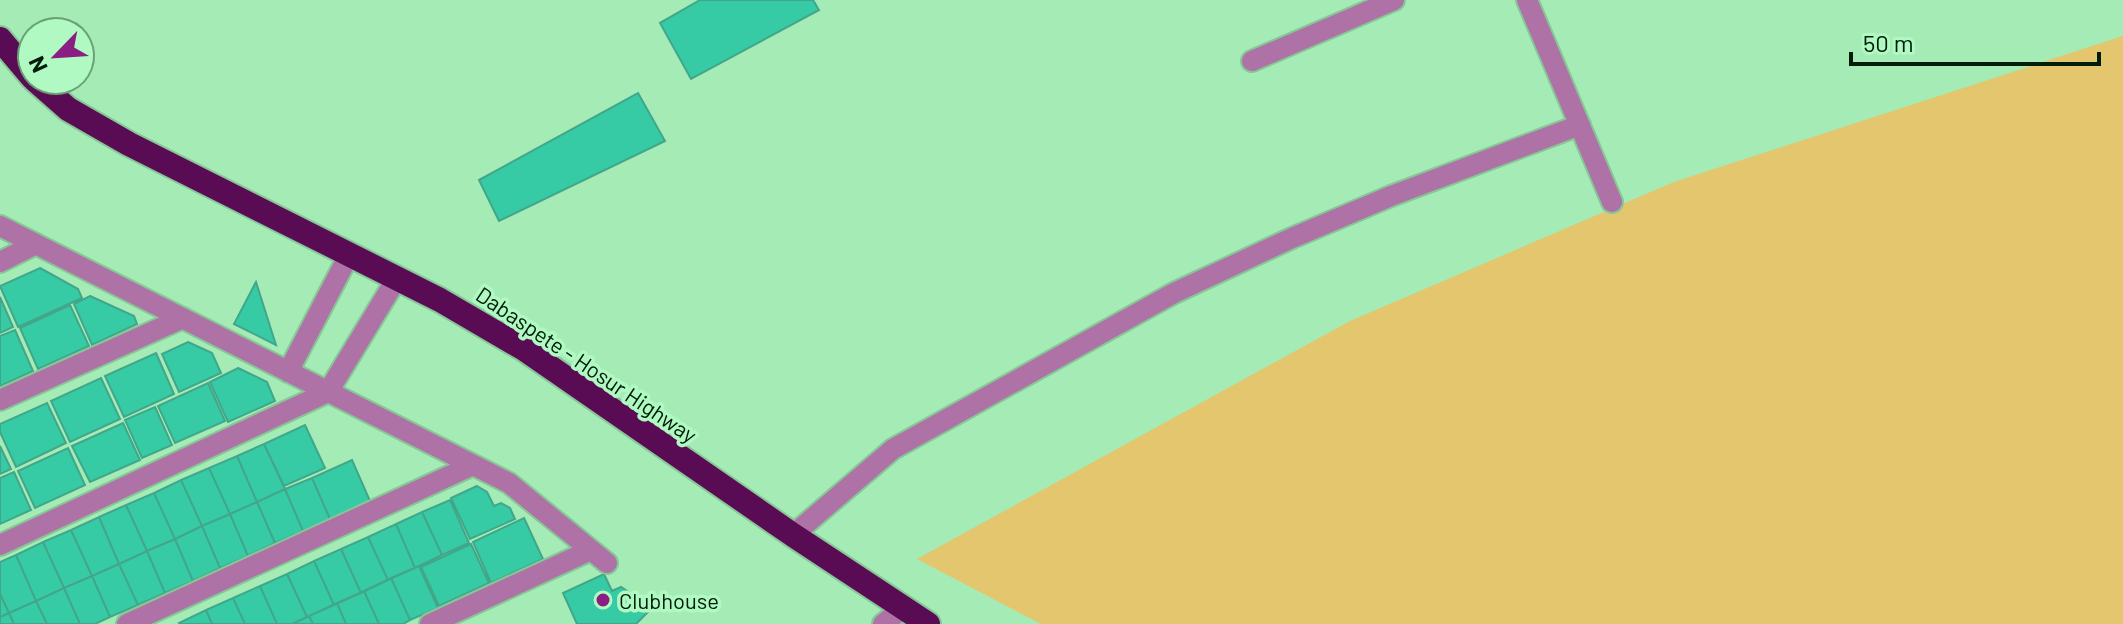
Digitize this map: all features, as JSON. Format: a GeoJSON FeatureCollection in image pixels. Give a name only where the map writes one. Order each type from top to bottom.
{"type":"FeatureCollection","features":[{"type":"Feature","properties":{"kind":"highway","name":"Dabaspete - Hosur Highway"},"geometry":{"type":"LineString","coordinates":[[0,39],[16,58]]}},
{"type":"Feature","properties":{"kind":"highway","name":"Dabaspete - Hosur Highway"},"geometry":{"type":"LineString","coordinates":[[53,96],[68,109],[129,144],[350,253],[524,349],[793,535],[892,616],[928,624]]}},
{"type":"Feature","properties":{"kind":"street"},"geometry":{"type":"LineString","coordinates":[[1252,61],[1394,0]]}},
{"type":"Feature","properties":{"kind":"street"},"geometry":{"type":"LineString","coordinates":[[1527,0],[1612,202]]}},
{"type":"Feature","properties":{"kind":"street"},"geometry":{"type":"LineString","coordinates":[[793,535],[893,449],[1174,293],[1391,196],[1580,125]]}},
{"type":"Feature","properties":{"kind":"street"},"geometry":{"type":"LineString","coordinates":[[0,226],[509,483],[607,563]]}},
{"type":"Feature","properties":{"kind":"street"},"geometry":{"type":"LineString","coordinates":[[0,262],[36,244]]}},
{"type":"Feature","properties":{"kind":"street"},"geometry":{"type":"LineString","coordinates":[[288,372],[350,253]]}},
{"type":"Feature","properties":{"kind":"street"},"geometry":{"type":"LineString","coordinates":[[0,545],[328,392],[397,278]]}},
{"type":"Feature","properties":{"kind":"street"},"geometry":{"type":"LineString","coordinates":[[0,400],[183,318]]}},
{"type":"Feature","properties":{"kind":"street"},"geometry":{"type":"LineString","coordinates":[[127,624],[473,465]]}},
{"type":"Feature","properties":{"kind":"street"},"geometry":{"type":"LineString","coordinates":[[430,624],[591,550]]}},
{"type":"Feature","properties":{"kind":"shaded area"},"geometry":{"type":"Polygon","coordinates":[[[2123,36],[2123,624],[1041,624],[917,559],[1350,321],[1674,182],[2123,36]]]}},
{"type":"Feature","properties":{"kind":"building"},"geometry":{"type":"Polygon","coordinates":[[[700,0],[813,0],[819,10],[691,79],[660,23],[700,0]]]}},
{"type":"Feature","properties":{"kind":"building"},"geometry":{"type":"Polygon","coordinates":[[[638,93],[665,141],[499,221],[479,180],[638,93]]]}},
{"type":"Feature","properties":{"kind":"building"},"geometry":{"type":"Polygon","coordinates":[[[40,268],[78,289],[82,298],[18,327],[0,286],[40,268]]]}},
{"type":"Feature","properties":{"kind":"building"},"geometry":{"type":"Polygon","coordinates":[[[256,282],[276,345],[234,324],[256,282]]]}},
{"type":"Feature","properties":{"kind":"building"},"geometry":{"type":"Polygon","coordinates":[[[90,296],[134,316],[137,324],[92,345],[74,304],[90,296]]]}},
{"type":"Feature","properties":{"kind":"building"},"geometry":{"type":"Polygon","coordinates":[[[0,297],[13,327],[0,333],[0,297]]]}},
{"type":"Feature","properties":{"kind":"building"},"geometry":{"type":"Polygon","coordinates":[[[70,305],[89,346],[38,369],[20,328],[70,305]]]}},
{"type":"Feature","properties":{"kind":"building"},"geometry":{"type":"Polygon","coordinates":[[[15,330],[33,371],[0,386],[0,336],[15,330]]]}},
{"type":"Feature","properties":{"kind":"building"},"geometry":{"type":"Polygon","coordinates":[[[188,342],[212,353],[221,373],[179,392],[162,354],[188,342]]]}},
{"type":"Feature","properties":{"kind":"building"},"geometry":{"type":"Polygon","coordinates":[[[156,353],[174,394],[124,417],[105,376],[156,353]]]}},
{"type":"Feature","properties":{"kind":"building"},"geometry":{"type":"Polygon","coordinates":[[[238,368],[267,382],[275,401],[228,422],[210,382],[238,368]]]}},
{"type":"Feature","properties":{"kind":"building"},"geometry":{"type":"Polygon","coordinates":[[[101,378],[120,419],[70,442],[51,401],[101,378]]]}},
{"type":"Feature","properties":{"kind":"building"},"geometry":{"type":"Polygon","coordinates":[[[208,383],[225,421],[175,443],[158,406],[208,383]]]}},
{"type":"Feature","properties":{"kind":"building"},"geometry":{"type":"Polygon","coordinates":[[[47,403],[66,443],[16,467],[0,432],[0,424],[47,403]]]}},
{"type":"Feature","properties":{"kind":"building"},"geometry":{"type":"Polygon","coordinates":[[[155,407],[172,445],[142,458],[125,420],[155,407]]]}},
{"type":"Feature","properties":{"kind":"building"},"geometry":{"type":"Polygon","coordinates":[[[123,423],[140,460],[90,482],[72,446],[123,423]]]}},
{"type":"Feature","properties":{"kind":"building"},"geometry":{"type":"Polygon","coordinates":[[[305,425],[325,468],[284,486],[264,444],[305,425]]]}},
{"type":"Feature","properties":{"kind":"building"},"geometry":{"type":"Polygon","coordinates":[[[264,444],[285,489],[257,502],[237,456],[264,444]]]}},
{"type":"Feature","properties":{"kind":"building"},"geometry":{"type":"Polygon","coordinates":[[[0,446],[11,469],[0,474],[0,446]]]}},
{"type":"Feature","properties":{"kind":"building"},"geometry":{"type":"Polygon","coordinates":[[[68,448],[85,485],[35,508],[18,471],[68,448]]]}},
{"type":"Feature","properties":{"kind":"building"},"geometry":{"type":"Polygon","coordinates":[[[237,456],[257,502],[230,514],[209,468],[237,456]]]}},
{"type":"Feature","properties":{"kind":"building"},"geometry":{"type":"Polygon","coordinates":[[[352,460],[370,501],[330,519],[312,478],[352,460]]]}},
{"type":"Feature","properties":{"kind":"building"},"geometry":{"type":"Polygon","coordinates":[[[209,468],[230,514],[202,526],[181,480],[209,468]]]}},
{"type":"Feature","properties":{"kind":"building"},"geometry":{"type":"Polygon","coordinates":[[[14,472],[31,510],[0,524],[0,478],[14,472]]]}},
{"type":"Feature","properties":{"kind":"building"},"geometry":{"type":"Polygon","coordinates":[[[312,478],[330,519],[303,531],[285,489],[312,478]]]}},
{"type":"Feature","properties":{"kind":"building"},"geometry":{"type":"Polygon","coordinates":[[[181,480],[202,526],[175,539],[154,493],[181,480]]]}},
{"type":"Feature","properties":{"kind":"building"},"geometry":{"type":"Polygon","coordinates":[[[477,486],[487,492],[494,506],[501,503],[510,508],[515,519],[470,539],[451,498],[477,486]]]}},
{"type":"Feature","properties":{"kind":"building"},"geometry":{"type":"Polygon","coordinates":[[[285,489],[303,531],[275,543],[257,502],[285,489]]]}},
{"type":"Feature","properties":{"kind":"building"},"geometry":{"type":"Polygon","coordinates":[[[154,493],[175,539],[147,551],[126,505],[154,493]]]}},
{"type":"Feature","properties":{"kind":"building"},"geometry":{"type":"Polygon","coordinates":[[[450,500],[469,543],[442,555],[422,512],[450,500]]]}},
{"type":"Feature","properties":{"kind":"building"},"geometry":{"type":"Polygon","coordinates":[[[257,502],[275,543],[248,556],[230,514],[257,502]]]}},
{"type":"Feature","properties":{"kind":"building"},"geometry":{"type":"Polygon","coordinates":[[[126,505],[147,551],[119,564],[99,517],[126,505]]]}},
{"type":"Feature","properties":{"kind":"building"},"geometry":{"type":"Polygon","coordinates":[[[422,512],[442,555],[415,568],[396,524],[422,512]]]}},
{"type":"Feature","properties":{"kind":"building"},"geometry":{"type":"Polygon","coordinates":[[[230,514],[248,556],[220,568],[202,526],[230,514]]]}},
{"type":"Feature","properties":{"kind":"building"},"geometry":{"type":"Polygon","coordinates":[[[99,517],[119,564],[92,576],[71,530],[99,517]]]}},
{"type":"Feature","properties":{"kind":"building"},"geometry":{"type":"Polygon","coordinates":[[[524,518],[543,559],[491,583],[473,542],[524,518]]]}},
{"type":"Feature","properties":{"kind":"building"},"geometry":{"type":"Polygon","coordinates":[[[396,524],[415,568],[388,580],[368,537],[396,524]]]}},
{"type":"Feature","properties":{"kind":"building"},"geometry":{"type":"Polygon","coordinates":[[[202,526],[220,568],[193,581],[175,539],[202,526]]]}},
{"type":"Feature","properties":{"kind":"building"},"geometry":{"type":"Polygon","coordinates":[[[71,530],[92,576],[64,588],[43,542],[71,530]]]}},
{"type":"Feature","properties":{"kind":"building"},"geometry":{"type":"Polygon","coordinates":[[[368,537],[388,580],[361,593],[341,549],[368,537]]]}},
{"type":"Feature","properties":{"kind":"building"},"geometry":{"type":"Polygon","coordinates":[[[175,539],[193,581],[165,593],[147,551],[175,539]]]}},
{"type":"Feature","properties":{"kind":"building"},"geometry":{"type":"Polygon","coordinates":[[[43,542],[64,588],[36,601],[16,555],[43,542]]]}},
{"type":"Feature","properties":{"kind":"building"},"geometry":{"type":"Polygon","coordinates":[[[471,544],[489,583],[439,606],[421,567],[471,544]]]}},
{"type":"Feature","properties":{"kind":"building"},"geometry":{"type":"Polygon","coordinates":[[[341,549],[361,593],[334,605],[314,561],[341,549]]]}},
{"type":"Feature","properties":{"kind":"building"},"geometry":{"type":"Polygon","coordinates":[[[147,551],[165,593],[138,605],[119,564],[147,551]]]}},
{"type":"Feature","properties":{"kind":"building"},"geometry":{"type":"Polygon","coordinates":[[[16,555],[36,601],[9,613],[0,594],[0,562],[16,555]]]}},
{"type":"Feature","properties":{"kind":"building"},"geometry":{"type":"Polygon","coordinates":[[[314,561],[334,605],[307,617],[287,574],[314,561]]]}},
{"type":"Feature","properties":{"kind":"building"},"geometry":{"type":"Polygon","coordinates":[[[119,564],[138,605],[110,617],[92,576],[119,564]]]}},
{"type":"Feature","properties":{"kind":"building"},"geometry":{"type":"Polygon","coordinates":[[[419,566],[438,608],[410,620],[391,578],[419,566]]]}},
{"type":"Feature","properties":{"kind":"building"},"geometry":{"type":"Polygon","coordinates":[[[287,574],[307,617],[292,624],[277,624],[260,586],[287,574]]]}},
{"type":"Feature","properties":{"kind":"building","name":"Clubhouse"},"geometry":{"type":"Polygon","coordinates":[[[604,574],[612,591],[621,587],[652,608],[636,624],[577,624],[563,593],[604,574]]]}},
{"type":"Feature","properties":{"kind":"building"},"geometry":{"type":"Polygon","coordinates":[[[92,576],[110,617],[95,624],[80,624],[64,588],[92,576]]]}},
{"type":"Feature","properties":{"kind":"building"},"geometry":{"type":"Polygon","coordinates":[[[391,578],[410,620],[403,624],[379,624],[364,591],[391,578]]]}},
{"type":"Feature","properties":{"kind":"building"},"geometry":{"type":"Polygon","coordinates":[[[260,586],[277,624],[245,624],[233,598],[260,586]]]}},
{"type":"Feature","properties":{"kind":"building"},"geometry":{"type":"Polygon","coordinates":[[[64,588],[80,624],[47,624],[36,601],[64,588]]]}},
{"type":"Feature","properties":{"kind":"building"},"geometry":{"type":"Polygon","coordinates":[[[364,591],[379,624],[346,624],[337,603],[364,591]]]}},
{"type":"Feature","properties":{"kind":"building"},"geometry":{"type":"Polygon","coordinates":[[[0,594],[9,613],[0,617],[0,594]]]}},
{"type":"Feature","properties":{"kind":"building"},"geometry":{"type":"Polygon","coordinates":[[[233,598],[245,624],[212,624],[206,610],[233,598]]]}},
{"type":"Feature","properties":{"kind":"building"},"geometry":{"type":"Polygon","coordinates":[[[36,601],[47,624],[14,624],[9,613],[36,601]]]}},
{"type":"Feature","properties":{"kind":"building"},"geometry":{"type":"Polygon","coordinates":[[[337,603],[346,624],[313,624],[309,616],[337,603]]]}},
{"type":"Feature","properties":{"kind":"building"},"geometry":{"type":"Polygon","coordinates":[[[206,610],[212,624],[179,623],[206,610]]]}},
{"type":"Feature","properties":{"kind":"building"},"geometry":{"type":"Polygon","coordinates":[[[9,613],[14,624],[0,624],[0,617],[9,613]]]}},
{"type":"Feature","properties":{"kind":"building"},"geometry":{"type":"Polygon","coordinates":[[[307,617],[313,624],[292,624],[307,617]]]}},
{"type":"Feature","properties":{"kind":"place","name":"Clubhouse"},"geometry":{"type":"Point","coordinates":[603,600]}}]}
